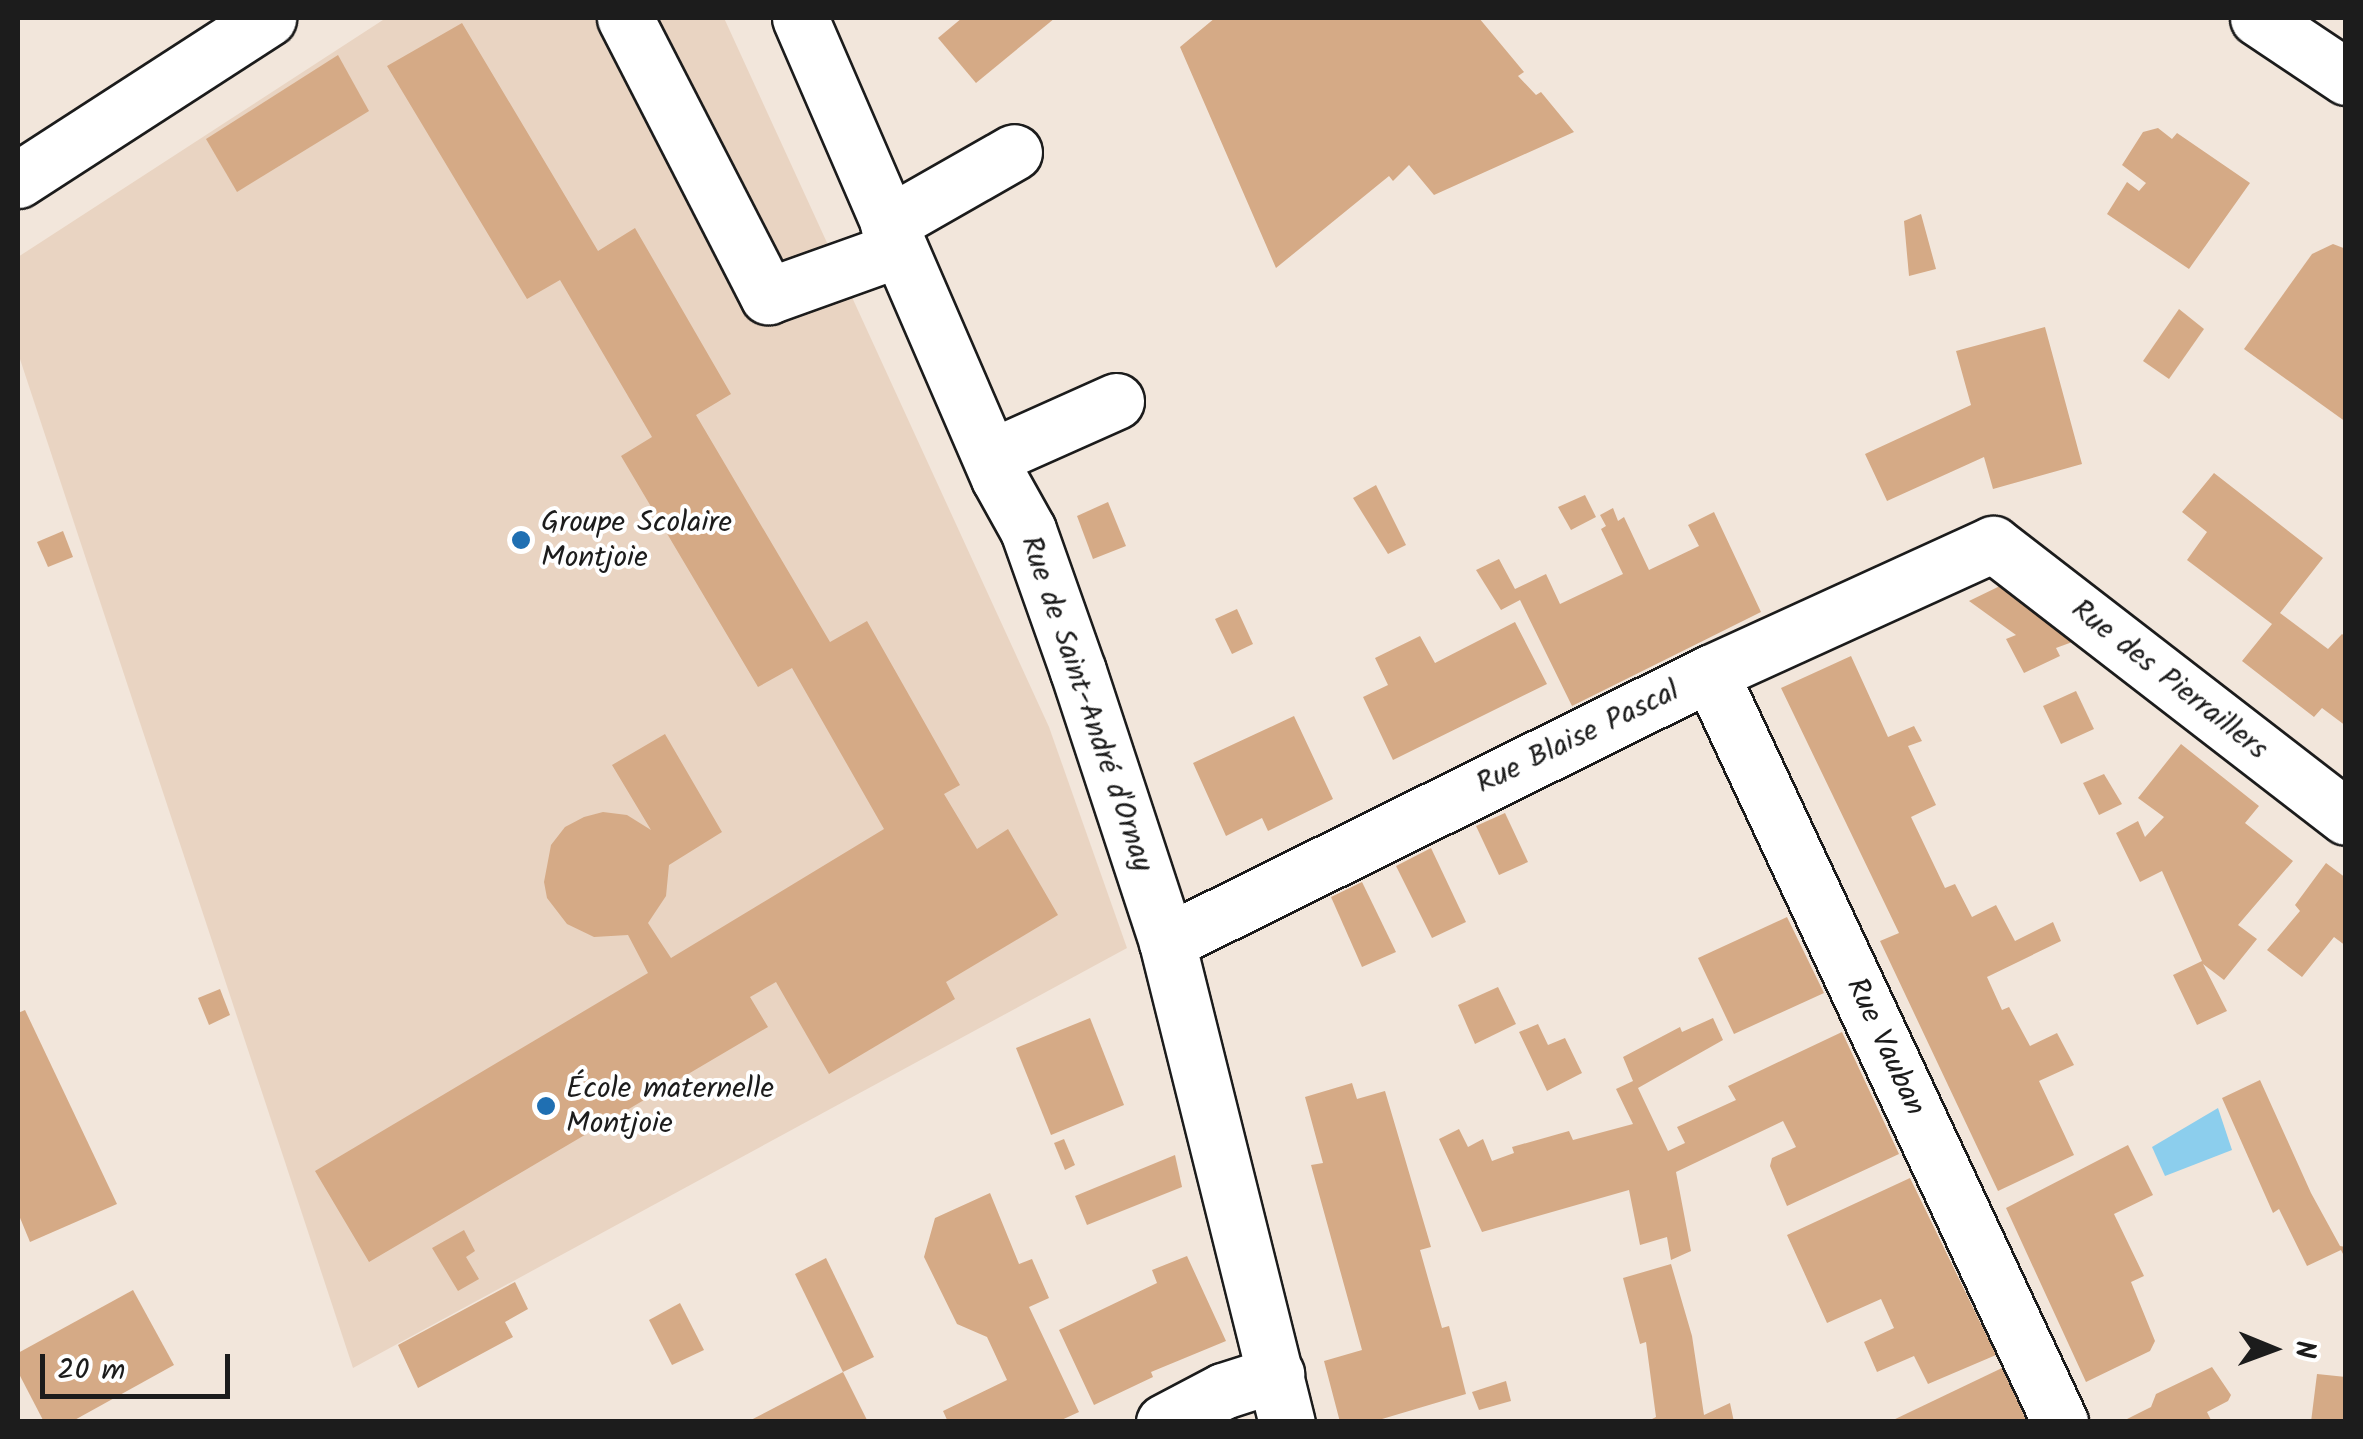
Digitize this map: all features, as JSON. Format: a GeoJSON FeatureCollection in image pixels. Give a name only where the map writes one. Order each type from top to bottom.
{"type":"FeatureCollection","features":[{"type":"Feature","properties":{"kind":"street"},"geometry":{"type":"LineString","coordinates":[[18,180],[268,18]]}},
{"type":"Feature","properties":{"kind":"street"},"geometry":{"type":"LineString","coordinates":[[625,18],[768,296],[902,255],[1014,152]]}},
{"type":"Feature","properties":{"kind":"street"},"geometry":{"type":"LineString","coordinates":[[800,18],[902,255],[898,332],[955,463],[995,468],[1116,401]]}},
{"type":"Feature","properties":{"kind":"street"},"geometry":{"type":"LineString","coordinates":[[2258,18],[2338,57]]}},
{"type":"Feature","properties":{"kind":"street","name":"Rue de Saint-André d'Ornay"},"geometry":{"type":"LineString","coordinates":[[995,468],[1028,530],[1167,942],[1281,1398]]}},
{"type":"Feature","properties":{"kind":"street","name":"Rue Blaise Pascal"},"geometry":{"type":"LineString","coordinates":[[1167,942],[1710,673],[1993,544]]}},
{"type":"Feature","properties":{"kind":"street","name":"Rue des Pierraillers"},"geometry":{"type":"LineString","coordinates":[[1993,544],[2346,817]]}},
{"type":"Feature","properties":{"kind":"street","name":"Rue Vauban"},"geometry":{"type":"LineString","coordinates":[[1710,673],[2060,1422]]}},
{"type":"Feature","properties":{"kind":"street"},"geometry":{"type":"LineString","coordinates":[[1164,1422],[1223,1391],[1281,1398]]}},
{"type":"Feature","properties":{"kind":"shaded area","name":"Groupe Scolaire Montjoie"},"geometry":{"type":"Polygon","coordinates":[[[386,18],[724,18],[1049,727],[1127,948],[353,1368],[18,353],[18,257],[386,18]]]}},
{"type":"Feature","properties":{"kind":"water"},"geometry":{"type":"Polygon","coordinates":[[[2218,1108],[2232,1150],[2165,1176],[2152,1147],[2218,1108]]]}},
{"type":"Feature","properties":{"kind":"building"},"geometry":{"type":"Polygon","coordinates":[[[962,18],[1055,18],[976,83],[938,38],[962,18]]]}},
{"type":"Feature","properties":{"kind":"building"},"geometry":{"type":"Polygon","coordinates":[[[1215,18],[1479,18],[1524,72],[1518,76],[1536,95],[1541,92],[1574,132],[1434,195],[1409,165],[1393,181],[1389,176],[1276,268],[1180,47],[1215,18]]]}},
{"type":"Feature","properties":{"kind":"building"},"geometry":{"type":"Polygon","coordinates":[[[462,23],[598,251],[635,228],[731,394],[696,415],[830,642],[867,621],[960,785],[944,794],[977,849],[1008,829],[1058,915],[946,982],[955,999],[829,1074],[776,982],[750,997],[768,1027],[369,1262],[315,1171],[648,973],[628,935],[594,937],[567,924],[547,898],[544,882],[551,845],[565,827],[584,817],[603,812],[627,815],[651,830],[612,765],[665,734],[722,832],[669,865],[666,896],[648,923],[671,958],[884,829],[792,668],[758,687],[621,456],[652,437],[560,280],[527,299],[387,66],[462,23]]]}},
{"type":"Feature","properties":{"kind":"building"},"geometry":{"type":"Polygon","coordinates":[[[338,55],[369,111],[237,192],[206,139],[338,55]]]}},
{"type":"Feature","properties":{"kind":"building"},"geometry":{"type":"Polygon","coordinates":[[[2158,128],[2172,139],[2177,133],[2250,183],[2189,269],[2107,214],[2127,182],[2139,191],[2146,183],[2122,165],[2143,132],[2158,128]]]}},
{"type":"Feature","properties":{"kind":"building"},"geometry":{"type":"Polygon","coordinates":[[[1921,214],[1936,269],[1909,276],[1904,221],[1921,214]]]}},
{"type":"Feature","properties":{"kind":"building"},"geometry":{"type":"Polygon","coordinates":[[[2333,244],[2346,249],[2346,422],[2244,349],[2312,254],[2333,244]]]}},
{"type":"Feature","properties":{"kind":"building"},"geometry":{"type":"Polygon","coordinates":[[[2179,309],[2204,329],[2169,379],[2143,361],[2179,309]]]}},
{"type":"Feature","properties":{"kind":"building"},"geometry":{"type":"Polygon","coordinates":[[[2045,327],[2082,464],[1993,489],[1984,457],[1887,501],[1865,454],[1971,405],[1956,351],[2045,327]]]}},
{"type":"Feature","properties":{"kind":"building"},"geometry":{"type":"Polygon","coordinates":[[[2214,473],[2323,558],[2280,613],[2328,649],[2342,634],[2346,637],[2346,726],[2322,708],[2314,717],[2242,661],[2272,624],[2187,560],[2207,532],[2182,512],[2214,473]]]}},
{"type":"Feature","properties":{"kind":"building"},"geometry":{"type":"Polygon","coordinates":[[[1376,485],[1406,545],[1388,554],[1353,498],[1376,485]]]}},
{"type":"Feature","properties":{"kind":"building"},"geometry":{"type":"Polygon","coordinates":[[[1585,495],[1596,517],[1571,530],[1558,507],[1585,495]]]}},
{"type":"Feature","properties":{"kind":"building"},"geometry":{"type":"Polygon","coordinates":[[[1108,502],[1126,546],[1093,559],[1077,516],[1108,502]]]}},
{"type":"Feature","properties":{"kind":"building"},"geometry":{"type":"Polygon","coordinates":[[[1613,508],[1618,521],[1624,517],[1649,570],[1699,546],[1688,525],[1714,512],[1761,612],[1572,706],[1520,600],[1501,610],[1476,570],[1499,559],[1515,589],[1546,574],[1560,604],[1623,574],[1601,529],[1606,526],[1600,515],[1613,508]]]}},
{"type":"Feature","properties":{"kind":"building"},"geometry":{"type":"Polygon","coordinates":[[[63,531],[73,557],[48,567],[37,542],[63,531]]]}},
{"type":"Feature","properties":{"kind":"building"},"geometry":{"type":"Polygon","coordinates":[[[2002,585],[2075,641],[2056,648],[2060,656],[2024,673],[2006,639],[2016,635],[1969,601],[2002,585]]]}},
{"type":"Feature","properties":{"kind":"building"},"geometry":{"type":"Polygon","coordinates":[[[1237,609],[1253,644],[1232,654],[1215,619],[1237,609]]]}},
{"type":"Feature","properties":{"kind":"building"},"geometry":{"type":"Polygon","coordinates":[[[1515,622],[1547,684],[1393,760],[1363,697],[1388,685],[1375,658],[1420,636],[1435,663],[1515,622]]]}},
{"type":"Feature","properties":{"kind":"building"},"geometry":{"type":"Polygon","coordinates":[[[1851,656],[1888,737],[1914,726],[1922,741],[1908,746],[1936,805],[1911,817],[1945,888],[1955,884],[1972,917],[1996,905],[2015,941],[2053,922],[2061,941],[1987,977],[2002,1010],[2009,1007],[2030,1046],[2057,1033],[2074,1065],[2039,1081],[2074,1155],[1998,1191],[1880,941],[1899,933],[1781,688],[1851,656]]]}},
{"type":"Feature","properties":{"kind":"building"},"geometry":{"type":"Polygon","coordinates":[[[2076,691],[2094,729],[2061,744],[2043,706],[2076,691]]]}},
{"type":"Feature","properties":{"kind":"building"},"geometry":{"type":"Polygon","coordinates":[[[1294,716],[1333,799],[1268,831],[1262,818],[1226,836],[1193,763],[1294,716]]]}},
{"type":"Feature","properties":{"kind":"building"},"geometry":{"type":"Polygon","coordinates":[[[2181,744],[2259,806],[2245,823],[2293,861],[2238,925],[2257,939],[2224,980],[2203,964],[2227,1011],[2197,1025],[2173,975],[2202,961],[2162,871],[2140,882],[2116,833],[2138,821],[2145,837],[2164,817],[2138,798],[2181,744]]]}},
{"type":"Feature","properties":{"kind":"building"},"geometry":{"type":"Polygon","coordinates":[[[2104,774],[2122,804],[2099,815],[2083,783],[2104,774]]]}},
{"type":"Feature","properties":{"kind":"building"},"geometry":{"type":"Polygon","coordinates":[[[1505,813],[1528,862],[1499,875],[1476,826],[1505,813]]]}},
{"type":"Feature","properties":{"kind":"building"},"geometry":{"type":"Polygon","coordinates":[[[1431,848],[1466,922],[1432,938],[1396,866],[1431,848]]]}},
{"type":"Feature","properties":{"kind":"building"},"geometry":{"type":"Polygon","coordinates":[[[2326,863],[2346,878],[2346,946],[2334,937],[2302,977],[2267,950],[2300,911],[2295,905],[2326,863]]]}},
{"type":"Feature","properties":{"kind":"building"},"geometry":{"type":"Polygon","coordinates":[[[1362,882],[1396,952],[1362,967],[1331,897],[1362,882]]]}},
{"type":"Feature","properties":{"kind":"building"},"geometry":{"type":"Polygon","coordinates":[[[1787,917],[1824,993],[1734,1034],[1698,958],[1787,917]]]}},
{"type":"Feature","properties":{"kind":"building"},"geometry":{"type":"Polygon","coordinates":[[[1498,987],[1516,1024],[1475,1044],[1458,1005],[1498,987]]]}},
{"type":"Feature","properties":{"kind":"building"},"geometry":{"type":"Polygon","coordinates":[[[220,989],[230,1015],[209,1025],[198,998],[220,989]]]}},
{"type":"Feature","properties":{"kind":"building"},"geometry":{"type":"Polygon","coordinates":[[[25,1010],[117,1204],[30,1242],[18,1213],[18,1013],[25,1010]]]}},
{"type":"Feature","properties":{"kind":"building"},"geometry":{"type":"Polygon","coordinates":[[[1090,1018],[1124,1105],[1051,1135],[1016,1048],[1090,1018]]]}},
{"type":"Feature","properties":{"kind":"building"},"geometry":{"type":"Polygon","coordinates":[[[1713,1018],[1723,1040],[1638,1088],[1668,1151],[1685,1143],[1677,1127],[1736,1100],[1728,1086],[1842,1032],[1899,1154],[1787,1206],[1770,1166],[1772,1158],[1796,1147],[1783,1121],[1676,1172],[1691,1251],[1671,1260],[1667,1237],[1640,1245],[1629,1190],[1482,1232],[1439,1139],[1459,1129],[1468,1147],[1483,1139],[1492,1161],[1514,1153],[1512,1147],[1569,1131],[1573,1140],[1633,1124],[1616,1089],[1633,1081],[1623,1057],[1680,1027],[1682,1032],[1713,1018]]]}},
{"type":"Feature","properties":{"kind":"building"},"geometry":{"type":"Polygon","coordinates":[[[1538,1024],[1548,1045],[1565,1038],[1582,1073],[1547,1091],[1519,1032],[1538,1024]]]}},
{"type":"Feature","properties":{"kind":"building"},"geometry":{"type":"Polygon","coordinates":[[[2260,1080],[2311,1193],[2340,1246],[2346,1247],[2346,1260],[2341,1250],[2307,1266],[2279,1209],[2273,1213],[2222,1098],[2260,1080]]]}},
{"type":"Feature","properties":{"kind":"building"},"geometry":{"type":"Polygon","coordinates":[[[1352,1083],[1357,1099],[1385,1091],[1431,1247],[1420,1250],[1442,1328],[1449,1326],[1466,1394],[1372,1422],[1340,1422],[1324,1361],[1362,1350],[1311,1165],[1323,1163],[1305,1097],[1352,1083]]]}},
{"type":"Feature","properties":{"kind":"building"},"geometry":{"type":"Polygon","coordinates":[[[1064,1139],[1075,1165],[1065,1170],[1054,1143],[1064,1139]]]}},
{"type":"Feature","properties":{"kind":"building"},"geometry":{"type":"Polygon","coordinates":[[[2128,1145],[2153,1195],[2114,1214],[2144,1276],[2131,1282],[2155,1341],[2150,1351],[2086,1382],[2006,1208],[2128,1145]]]}},
{"type":"Feature","properties":{"kind":"building"},"geometry":{"type":"Polygon","coordinates":[[[1175,1155],[1182,1187],[1087,1225],[1075,1196],[1175,1155]]]}},
{"type":"Feature","properties":{"kind":"building"},"geometry":{"type":"Polygon","coordinates":[[[1910,1178],[1996,1355],[1928,1384],[1914,1356],[1877,1372],[1864,1342],[1894,1328],[1881,1299],[1827,1323],[1787,1235],[1910,1178]]]}},
{"type":"Feature","properties":{"kind":"building"},"geometry":{"type":"Polygon","coordinates":[[[990,1193],[1019,1264],[1032,1259],[1049,1298],[1029,1307],[1079,1412],[1057,1422],[948,1422],[943,1411],[1007,1380],[987,1337],[957,1324],[924,1257],[935,1218],[990,1193]]]}},
{"type":"Feature","properties":{"kind":"building"},"geometry":{"type":"Polygon","coordinates":[[[464,1230],[475,1251],[466,1257],[479,1279],[458,1291],[432,1248],[464,1230]]]}},
{"type":"Feature","properties":{"kind":"building"},"geometry":{"type":"Polygon","coordinates":[[[1187,1256],[1226,1341],[1151,1372],[1153,1377],[1094,1405],[1059,1330],[1157,1283],[1152,1270],[1187,1256]]]}},
{"type":"Feature","properties":{"kind":"building"},"geometry":{"type":"Polygon","coordinates":[[[826,1258],[874,1357],[843,1372],[795,1274],[826,1258]]]}},
{"type":"Feature","properties":{"kind":"building"},"geometry":{"type":"Polygon","coordinates":[[[1671,1264],[1692,1336],[1704,1415],[1730,1403],[1734,1422],[1646,1422],[1656,1417],[1646,1342],[1640,1344],[1623,1278],[1671,1264]]]}},
{"type":"Feature","properties":{"kind":"building"},"geometry":{"type":"Polygon","coordinates":[[[515,1282],[528,1309],[505,1322],[513,1337],[418,1388],[398,1345],[515,1282]]]}},
{"type":"Feature","properties":{"kind":"building"},"geometry":{"type":"Polygon","coordinates":[[[133,1290],[174,1365],[71,1422],[44,1422],[18,1372],[18,1353],[133,1290]]]}},
{"type":"Feature","properties":{"kind":"building"},"geometry":{"type":"Polygon","coordinates":[[[680,1303],[704,1350],[672,1365],[649,1320],[680,1303]]]}},
{"type":"Feature","properties":{"kind":"building"},"geometry":{"type":"Polygon","coordinates":[[[2212,1367],[2231,1395],[2228,1401],[2207,1412],[2212,1422],[2121,1422],[2151,1407],[2156,1394],[2212,1367]]]}},
{"type":"Feature","properties":{"kind":"building"},"geometry":{"type":"Polygon","coordinates":[[[2002,1368],[2027,1422],[1889,1422],[2002,1368]]]}},
{"type":"Feature","properties":{"kind":"building"},"geometry":{"type":"Polygon","coordinates":[[[843,1372],[868,1422],[747,1422],[843,1372]]]}},
{"type":"Feature","properties":{"kind":"building"},"geometry":{"type":"Polygon","coordinates":[[[2317,1374],[2346,1377],[2346,1420],[2311,1422],[2317,1374]]]}},
{"type":"Feature","properties":{"kind":"building"},"geometry":{"type":"Polygon","coordinates":[[[1506,1381],[1511,1401],[1479,1410],[1472,1392],[1506,1381]]]}},
{"type":"Feature","properties":{"kind":"place","name":"Groupe Scolaire Montjoie"},"geometry":{"type":"Point","coordinates":[521,540]}},
{"type":"Feature","properties":{"kind":"place","name":"École maternelle Montjoie"},"geometry":{"type":"Point","coordinates":[546,1106]}}]}
